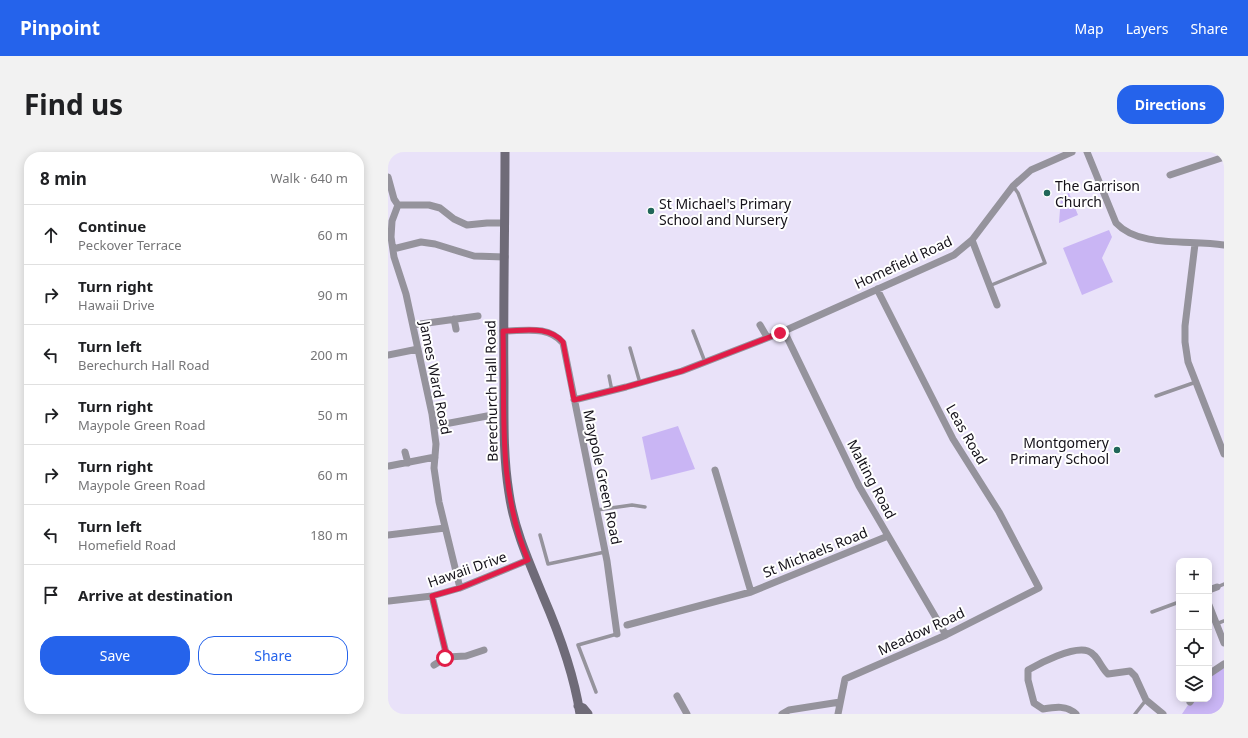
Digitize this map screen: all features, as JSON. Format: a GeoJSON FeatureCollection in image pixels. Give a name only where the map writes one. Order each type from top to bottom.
{"type":"FeatureCollection","features":[{"type":"Feature","properties":{"kind":"street","name":"Berechurch Hall Road"},"geometry":{"type":"LineString","coordinates":[[505,152],[503,331],[506,473],[513,514],[528,560],[561,643],[572,679],[579,710]]}},
{"type":"Feature","properties":{"kind":"street","name":"Homefield Road"},"geometry":{"type":"LineString","coordinates":[[574,400],[640,383],[705,362],[782,332],[954,255],[972,240],[1013,186],[1030,170],[1072,152]]}},
{"type":"Feature","properties":{"kind":"street"},"geometry":{"type":"LineString","coordinates":[[1087,152],[1116,223],[1124,231],[1136,237],[1195,244],[1214,243],[1224,245]]}},
{"type":"Feature","properties":{"kind":"street"},"geometry":{"type":"LineString","coordinates":[[1170,175],[1224,157]]}},
{"type":"Feature","properties":{"kind":"street"},"geometry":{"type":"LineString","coordinates":[[388,177],[394,199],[398,204],[429,205],[440,208],[454,219],[467,225],[505,223]]}},
{"type":"Feature","properties":{"kind":"street","name":"James Ward Road"},"geometry":{"type":"LineString","coordinates":[[398,204],[392,221],[390,237],[392,249],[406,294],[434,426],[436,444],[434,468],[460,588]]}},
{"type":"Feature","properties":{"kind":"street"},"geometry":{"type":"LineString","coordinates":[[972,240],[997,305]]}},
{"type":"Feature","properties":{"kind":"street"},"geometry":{"type":"LineString","coordinates":[[392,249],[421,242],[435,244],[474,256],[505,257]]}},
{"type":"Feature","properties":{"kind":"street"},"geometry":{"type":"LineString","coordinates":[[1195,244],[1185,326],[1185,342],[1188,362],[1224,454]]}},
{"type":"Feature","properties":{"kind":"street","name":"Leas Road"},"geometry":{"type":"LineString","coordinates":[[878,289],[954,439],[999,512],[1039,588]]}},
{"type":"Feature","properties":{"kind":"street"},"geometry":{"type":"LineString","coordinates":[[412,326],[478,316]]}},
{"type":"Feature","properties":{"kind":"street"},"geometry":{"type":"LineString","coordinates":[[454,319],[456,329]]}},
{"type":"Feature","properties":{"kind":"street"},"geometry":{"type":"LineString","coordinates":[[760,325],[767,337]]}},
{"type":"Feature","properties":{"kind":"street","name":"Maypole Green Road"},"geometry":{"type":"LineString","coordinates":[[503,331],[546,330],[558,336],[563,342],[605,552],[617,634]]}},
{"type":"Feature","properties":{"kind":"street","name":"Malting Road"},"geometry":{"type":"LineString","coordinates":[[782,332],[859,486],[946,635]]}},
{"type":"Feature","properties":{"kind":"street"},"geometry":{"type":"LineString","coordinates":[[388,355],[418,349]]}},
{"type":"Feature","properties":{"kind":"street"},"geometry":{"type":"LineString","coordinates":[[434,426],[487,416]]}},
{"type":"Feature","properties":{"kind":"street"},"geometry":{"type":"LineString","coordinates":[[405,452],[408,462]]}},
{"type":"Feature","properties":{"kind":"street"},"geometry":{"type":"LineString","coordinates":[[389,466],[435,457]]}},
{"type":"Feature","properties":{"kind":"street","name":"St Michaels Road"},"geometry":{"type":"LineString","coordinates":[[714,470],[751,592]]}},
{"type":"Feature","properties":{"kind":"street"},"geometry":{"type":"LineString","coordinates":[[388,535],[446,528]]}},
{"type":"Feature","properties":{"kind":"street","name":"St Michaels Road"},"geometry":{"type":"LineString","coordinates":[[627,626],[751,592],[888,536]]}},
{"type":"Feature","properties":{"kind":"street","name":"Hawaii Drive"},"geometry":{"type":"LineString","coordinates":[[390,601],[432,596],[460,588],[528,560]]}},
{"type":"Feature","properties":{"kind":"street"},"geometry":{"type":"LineString","coordinates":[[1212,589],[1222,585]]}},
{"type":"Feature","properties":{"kind":"street","name":"Meadow Road"},"geometry":{"type":"LineString","coordinates":[[838,714],[845,679],[946,635],[1039,588]]}},
{"type":"Feature","properties":{"kind":"street"},"geometry":{"type":"LineString","coordinates":[[432,596],[447,657]]}},
{"type":"Feature","properties":{"kind":"street"},"geometry":{"type":"LineString","coordinates":[[1212,613],[1224,643]]}},
{"type":"Feature","properties":{"kind":"street"},"geometry":{"type":"LineString","coordinates":[[434,665],[447,657],[466,656],[484,650]]}},
{"type":"Feature","properties":{"kind":"street"},"geometry":{"type":"LineString","coordinates":[[1076,714],[1070,709],[1056,707],[1043,709],[1034,703],[1028,680],[1028,670],[1038,664],[1073,651],[1088,651],[1097,659],[1102,669],[1108,674],[1130,671],[1136,676],[1146,700],[1162,714]]}},
{"type":"Feature","properties":{"kind":"street"},"geometry":{"type":"LineString","coordinates":[[1212,672],[1224,664]]}},
{"type":"Feature","properties":{"kind":"street"},"geometry":{"type":"LineString","coordinates":[[677,696],[687,714]]}},
{"type":"Feature","properties":{"kind":"street"},"geometry":{"type":"LineString","coordinates":[[782,714],[789,710],[840,702]]}},
{"type":"Feature","properties":{"kind":"street"},"geometry":{"type":"LineString","coordinates":[[579,710],[583,708],[588,714]]}},
{"type":"Feature","properties":{"kind":"lane"},"geometry":{"type":"LineString","coordinates":[[989,286],[1045,263],[1018,193],[1013,186]]}},
{"type":"Feature","properties":{"kind":"lane"},"geometry":{"type":"LineString","coordinates":[[693,331],[705,362]]}},
{"type":"Feature","properties":{"kind":"lane"},"geometry":{"type":"LineString","coordinates":[[630,348],[640,383]]}},
{"type":"Feature","properties":{"kind":"lane"},"geometry":{"type":"LineString","coordinates":[[609,376],[612,391]]}},
{"type":"Feature","properties":{"kind":"lane"},"geometry":{"type":"LineString","coordinates":[[1156,396],[1196,382]]}},
{"type":"Feature","properties":{"kind":"lane"},"geometry":{"type":"LineString","coordinates":[[597,510],[632,505],[645,507]]}},
{"type":"Feature","properties":{"kind":"lane"},"geometry":{"type":"LineString","coordinates":[[540,535],[548,564],[605,552]]}},
{"type":"Feature","properties":{"kind":"lane"},"geometry":{"type":"LineString","coordinates":[[1222,585],[1222,580],[1224,579]]}},
{"type":"Feature","properties":{"kind":"lane"},"geometry":{"type":"LineString","coordinates":[[1152,612],[1176,603]]}},
{"type":"Feature","properties":{"kind":"lane"},"geometry":{"type":"LineString","coordinates":[[1216,624],[1224,621]]}},
{"type":"Feature","properties":{"kind":"lane"},"geometry":{"type":"LineString","coordinates":[[596,692],[578,645],[617,634]]}},
{"type":"Feature","properties":{"kind":"lane"},"geometry":{"type":"LineString","coordinates":[[1135,714],[1146,700]]}},
{"type":"Feature","properties":{"kind":"shaded area"},"geometry":{"type":"Polygon","coordinates":[[[1069,193],[1078,215],[1059,223],[1061,196],[1069,193]]]}},
{"type":"Feature","properties":{"kind":"shaded area"},"geometry":{"type":"Polygon","coordinates":[[[1109,230],[1112,237],[1102,258],[1113,282],[1082,295],[1063,248],[1109,230]]]}},
{"type":"Feature","properties":{"kind":"shaded area"},"geometry":{"type":"Polygon","coordinates":[[[678,426],[695,469],[651,480],[642,437],[678,426]]]}},
{"type":"Feature","properties":{"kind":"shaded area"},"geometry":{"type":"Polygon","coordinates":[[[1224,668],[1224,714],[1182,714],[1190,702],[1212,702],[1212,674],[1224,668]]]}},
{"type":"Feature","properties":{"kind":"place","name":"The Garrison Church"},"geometry":{"type":"Point","coordinates":[1047,193]}},
{"type":"Feature","properties":{"kind":"place","name":"St Michael's Primary School and Nursery"},"geometry":{"type":"Point","coordinates":[651,211]}},
{"type":"Feature","properties":{"kind":"place","name":"Montgomery Primary School"},"geometry":{"type":"Point","coordinates":[1117,450]}},
{"type":"Feature","properties":{"kind":"route"},"geometry":{"type":"LineString","coordinates":[[445,658],[447,657],[432,596],[460,588],[503,572],[528,560],[513,514],[506,467],[503,331],[546,330],[553,332],[558,336],[563,342],[574,400],[682,371],[780,333]]}}]}
